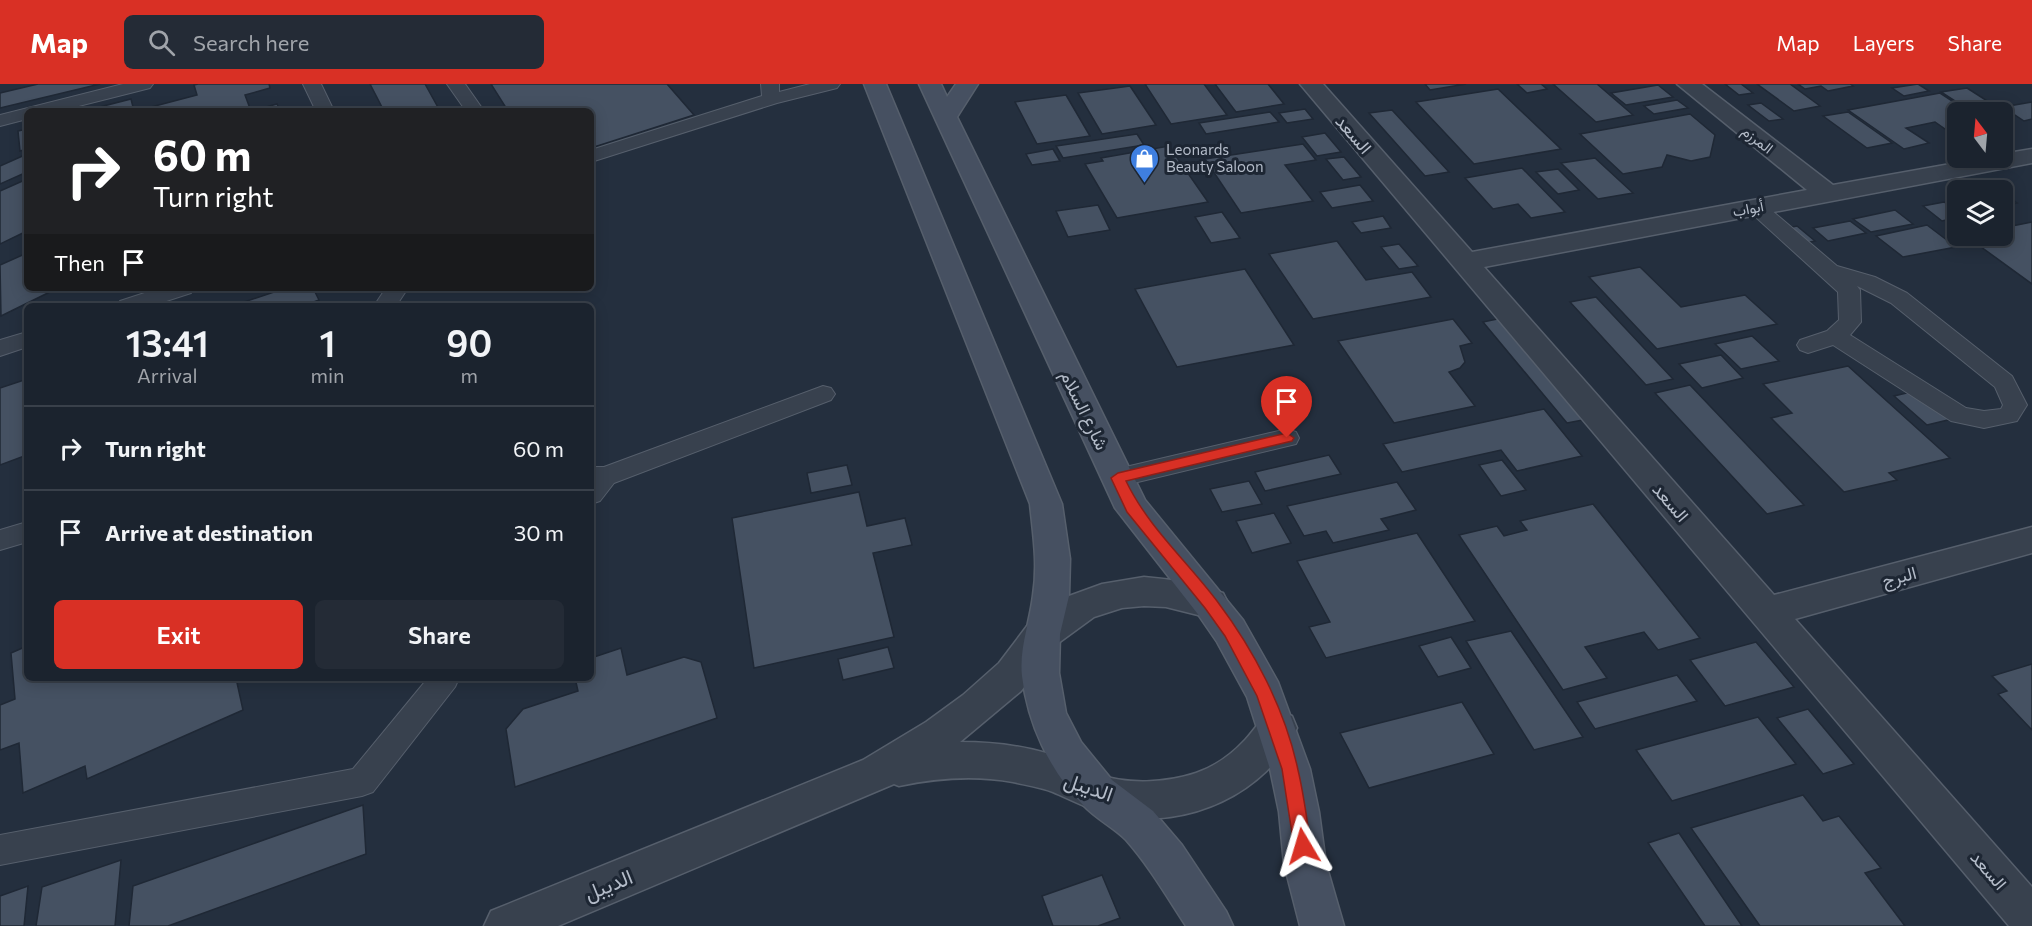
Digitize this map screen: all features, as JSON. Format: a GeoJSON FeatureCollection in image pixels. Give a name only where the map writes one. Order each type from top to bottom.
{"type":"FeatureCollection","features":[{"type":"Feature","properties":{"kind":"main road"},"geometry":{"type":"LineString","coordinates":[[875,84],[1046,504],[1053,560],[1051,596],[1042,634],[1040,674],[1047,714],[1067,755],[1098,793],[1139,825],[1174,868],[1212,926]]}},
{"type":"Feature","properties":{"kind":"main road","name":"شارع السلام"},"geometry":{"type":"LineString","coordinates":[[930,84],[1132,508],[1210,603],[1248,662],[1264,694],[1278,728],[1299,812],[1305,864],[1322,926]]}},
{"type":"Feature","properties":{"kind":"main road"},"geometry":{"type":"LineString","coordinates":[[945,118],[967,84]]}},
{"type":"Feature","properties":{"kind":"street","name":"السعد"},"geometry":{"type":"LineString","coordinates":[[1311,84],[2032,920]]}},
{"type":"Feature","properties":{"kind":"street","name":"المرزم"},"geometry":{"type":"LineString","coordinates":[[1688,84],[1828,194]]}},
{"type":"Feature","properties":{"kind":"street","name":"أبواب"},"geometry":{"type":"LineString","coordinates":[[1464,262],[2032,156]]}},
{"type":"Feature","properties":{"kind":"street","name":"البرج"},"geometry":{"type":"LineString","coordinates":[[1766,612],[2032,540]]}},
{"type":"Feature","properties":{"kind":"street","name":"الديبل"},"geometry":{"type":"LineString","coordinates":[[506,926],[877,773],[930,742],[976,707],[1016,670],[1042,634],[1063,616],[1086,603],[1113,594],[1137,590],[1187,595],[1210,603]]}},
{"type":"Feature","properties":{"kind":"street","name":"الديبل"},"geometry":{"type":"LineString","coordinates":[[877,773],[921,763],[967,760],[1011,764],[1055,774],[1098,793],[1131,799],[1164,798],[1197,792],[1222,782],[1244,767],[1263,749],[1278,728]]}},
{"type":"Feature","properties":{"kind":"lane"},"geometry":{"type":"LineString","coordinates":[[50,108],[144,84]]}},
{"type":"Feature","properties":{"kind":"lane"},"geometry":{"type":"LineString","coordinates":[[312,84],[324,108]]}},
{"type":"Feature","properties":{"kind":"lane"},"geometry":{"type":"LineString","coordinates":[[456,84],[473,108]]}},
{"type":"Feature","properties":{"kind":"lane"},"geometry":{"type":"LineString","coordinates":[[594,155],[771,92],[831,84]]}},
{"type":"Feature","properties":{"kind":"lane"},"geometry":{"type":"LineString","coordinates":[[0,121],[24,115]]}},
{"type":"Feature","properties":{"kind":"lane"},"geometry":{"type":"LineString","coordinates":[[1756,207],[1849,290],[1850,322],[1835,336],[1809,345]]}},
{"type":"Feature","properties":{"kind":"lane"},"geometry":{"type":"LineString","coordinates":[[1830,271],[1867,282],[1907,304],[2004,382],[2015,405],[2009,415],[1994,420],[1976,420],[1959,415],[1835,336]]}},
{"type":"Feature","properties":{"kind":"lane"},"geometry":{"type":"LineString","coordinates":[[137,303],[174,291]]}},
{"type":"Feature","properties":{"kind":"lane"},"geometry":{"type":"LineString","coordinates":[[0,348],[24,340]]}},
{"type":"Feature","properties":{"kind":"lane"},"geometry":{"type":"LineString","coordinates":[[596,482],[823,394]]}},
{"type":"Feature","properties":{"kind":"lane"},"geometry":{"type":"LineString","coordinates":[[1118,478],[1287,438]]}},
{"type":"Feature","properties":{"kind":"lane"},"geometry":{"type":"LineString","coordinates":[[0,540],[24,533]]}},
{"type":"Feature","properties":{"kind":"lane"},"geometry":{"type":"LineString","coordinates":[[0,850],[363,782],[443,681]]}},
{"type":"Feature","properties":{"kind":"building"},"geometry":{"type":"Polygon","coordinates":[[[38,84],[100,84],[0,108],[0,93],[38,84]]]}},
{"type":"Feature","properties":{"kind":"building"},"geometry":{"type":"Polygon","coordinates":[[[269,84],[270,88],[245,95],[250,108],[147,108],[197,95],[194,85],[269,84]]]}},
{"type":"Feature","properties":{"kind":"building"},"geometry":{"type":"Polygon","coordinates":[[[370,84],[425,84],[438,108],[382,108],[370,84]]]}},
{"type":"Feature","properties":{"kind":"building"},"geometry":{"type":"Polygon","coordinates":[[[491,84],[667,84],[694,115],[594,147],[594,108],[506,108],[491,84]]]}},
{"type":"Feature","properties":{"kind":"building"},"geometry":{"type":"Polygon","coordinates":[[[1145,84],[1204,84],[1227,115],[1171,124],[1145,84]]]}},
{"type":"Feature","properties":{"kind":"building"},"geometry":{"type":"Polygon","coordinates":[[[1215,84],[1268,84],[1284,104],[1236,112],[1215,84]]]}},
{"type":"Feature","properties":{"kind":"building"},"geometry":{"type":"Polygon","coordinates":[[[1425,84],[1466,84],[1430,90],[1425,84]]]}},
{"type":"Feature","properties":{"kind":"building"},"geometry":{"type":"Polygon","coordinates":[[[1517,84],[1541,84],[1547,89],[1527,93],[1517,84]]]}},
{"type":"Feature","properties":{"kind":"building"},"geometry":{"type":"Polygon","coordinates":[[[1553,84],[1597,84],[1633,115],[1596,122],[1553,84]]]}},
{"type":"Feature","properties":{"kind":"building"},"geometry":{"type":"Polygon","coordinates":[[[1725,84],[1741,84],[1753,93],[1739,95],[1725,84]]]}},
{"type":"Feature","properties":{"kind":"building"},"geometry":{"type":"Polygon","coordinates":[[[1757,84],[1790,84],[1820,106],[1794,111],[1757,84]]]}},
{"type":"Feature","properties":{"kind":"building"},"geometry":{"type":"Polygon","coordinates":[[[1798,84],[1850,84],[1853,86],[1828,91],[1821,86],[1805,89],[1798,84]]]}},
{"type":"Feature","properties":{"kind":"building"},"geometry":{"type":"Polygon","coordinates":[[[1918,84],[1929,91],[1904,96],[1892,88],[1918,84]]]}},
{"type":"Feature","properties":{"kind":"building"},"geometry":{"type":"Polygon","coordinates":[[[1658,85],[1673,97],[1626,105],[1611,93],[1658,85]]]}},
{"type":"Feature","properties":{"kind":"building"},"geometry":{"type":"Polygon","coordinates":[[[1130,86],[1156,125],[1102,134],[1078,93],[1130,86]]]}},
{"type":"Feature","properties":{"kind":"building"},"geometry":{"type":"Polygon","coordinates":[[[1967,88],[1989,102],[1956,102],[1941,92],[1967,88]]]}},
{"type":"Feature","properties":{"kind":"building"},"geometry":{"type":"Polygon","coordinates":[[[1498,89],[1561,149],[1474,164],[1416,102],[1498,89]]]}},
{"type":"Feature","properties":{"kind":"building"},"geometry":{"type":"Polygon","coordinates":[[[1940,93],[1954,102],[1947,102],[1947,130],[1935,122],[1906,128],[1929,143],[1904,149],[1848,110],[1940,93]]]}},
{"type":"Feature","properties":{"kind":"building"},"geometry":{"type":"Polygon","coordinates":[[[1066,95],[1090,136],[1037,144],[1015,102],[1066,95]]]}},
{"type":"Feature","properties":{"kind":"building"},"geometry":{"type":"Polygon","coordinates":[[[131,99],[133,108],[96,108],[131,99]]]}},
{"type":"Feature","properties":{"kind":"building"},"geometry":{"type":"Polygon","coordinates":[[[1677,100],[1688,108],[1654,114],[1644,106],[1677,100]]]}},
{"type":"Feature","properties":{"kind":"building"},"geometry":{"type":"Polygon","coordinates":[[[2032,102],[2032,119],[2024,121],[2013,114],[2013,105],[2032,102]]]}},
{"type":"Feature","properties":{"kind":"building"},"geometry":{"type":"Polygon","coordinates":[[[1761,103],[1783,119],[1769,121],[1748,105],[1761,103]]]}},
{"type":"Feature","properties":{"kind":"building"},"geometry":{"type":"Polygon","coordinates":[[[277,104],[279,108],[262,108],[277,104]]]}},
{"type":"Feature","properties":{"kind":"building"},"geometry":{"type":"Polygon","coordinates":[[[1305,109],[1313,119],[1287,123],[1279,113],[1305,109]]]}},
{"type":"Feature","properties":{"kind":"building"},"geometry":{"type":"Polygon","coordinates":[[[1392,110],[1449,172],[1425,176],[1369,113],[1392,110]]]}},
{"type":"Feature","properties":{"kind":"building"},"geometry":{"type":"Polygon","coordinates":[[[1270,112],[1279,122],[1206,134],[1199,123],[1270,112]]]}},
{"type":"Feature","properties":{"kind":"building"},"geometry":{"type":"Polygon","coordinates":[[[1848,112],[1892,143],[1867,148],[1823,116],[1848,112]]]}},
{"type":"Feature","properties":{"kind":"building"},"geometry":{"type":"Polygon","coordinates":[[[1690,114],[1715,135],[1710,157],[1691,161],[1667,155],[1662,167],[1623,174],[1580,134],[1690,114]]]}},
{"type":"Feature","properties":{"kind":"building"},"geometry":{"type":"Polygon","coordinates":[[[24,130],[24,150],[20,151],[18,131],[24,130]]]}},
{"type":"Feature","properties":{"kind":"building"},"geometry":{"type":"Polygon","coordinates":[[[1325,133],[1341,152],[1317,156],[1302,137],[1325,133]]]}},
{"type":"Feature","properties":{"kind":"building"},"geometry":{"type":"Polygon","coordinates":[[[1137,134],[1144,145],[1063,158],[1056,146],[1137,134]]]}},
{"type":"Feature","properties":{"kind":"building"},"geometry":{"type":"Polygon","coordinates":[[[1303,144],[1316,160],[1285,165],[1313,201],[1241,213],[1205,159],[1303,144]]]}},
{"type":"Feature","properties":{"kind":"building","name":"Leonards Beauty Saloon"},"geometry":{"type":"Polygon","coordinates":[[[1169,146],[1208,202],[1117,218],[1085,164],[1103,161],[1101,158],[1169,146]]]}},
{"type":"Feature","properties":{"kind":"building"},"geometry":{"type":"Polygon","coordinates":[[[1053,149],[1060,161],[1032,165],[1026,154],[1053,149]]]}},
{"type":"Feature","properties":{"kind":"building"},"geometry":{"type":"Polygon","coordinates":[[[24,155],[24,173],[0,184],[0,166],[24,155]]]}},
{"type":"Feature","properties":{"kind":"building"},"geometry":{"type":"Polygon","coordinates":[[[1344,157],[1361,177],[1343,180],[1326,159],[1344,157]]]}},
{"type":"Feature","properties":{"kind":"building"},"geometry":{"type":"Polygon","coordinates":[[[1595,158],[1633,193],[1598,199],[1561,163],[1595,158]]]}},
{"type":"Feature","properties":{"kind":"building"},"geometry":{"type":"Polygon","coordinates":[[[1522,168],[1565,212],[1531,218],[1518,204],[1493,209],[1465,178],[1522,168]]]}},
{"type":"Feature","properties":{"kind":"building"},"geometry":{"type":"Polygon","coordinates":[[[1558,169],[1579,190],[1558,194],[1536,172],[1558,169]]]}},
{"type":"Feature","properties":{"kind":"building"},"geometry":{"type":"Polygon","coordinates":[[[24,180],[24,232],[0,244],[0,191],[24,180]]]}},
{"type":"Feature","properties":{"kind":"building"},"geometry":{"type":"Polygon","coordinates":[[[1360,185],[1373,201],[1332,208],[1320,192],[1360,185]]]}},
{"type":"Feature","properties":{"kind":"building"},"geometry":{"type":"Polygon","coordinates":[[[1944,202],[1947,204],[1947,220],[1942,221],[1923,206],[1944,202]]]}},
{"type":"Feature","properties":{"kind":"building"},"geometry":{"type":"Polygon","coordinates":[[[1098,205],[1110,230],[1068,237],[1056,211],[1098,205]]]}},
{"type":"Feature","properties":{"kind":"building"},"geometry":{"type":"Polygon","coordinates":[[[1895,210],[1913,224],[1871,232],[1853,219],[1895,210]]]}},
{"type":"Feature","properties":{"kind":"building"},"geometry":{"type":"Polygon","coordinates":[[[1222,212],[1240,238],[1211,243],[1195,217],[1222,212]]]}},
{"type":"Feature","properties":{"kind":"building"},"geometry":{"type":"Polygon","coordinates":[[[1383,216],[1391,228],[1361,233],[1352,222],[1383,216]]]}},
{"type":"Feature","properties":{"kind":"building"},"geometry":{"type":"Polygon","coordinates":[[[1850,221],[1866,233],[1828,241],[1813,228],[1850,221]]]}},
{"type":"Feature","properties":{"kind":"building"},"geometry":{"type":"Polygon","coordinates":[[[2032,222],[2032,284],[1980,246],[2013,246],[2013,226],[2032,222]]]}},
{"type":"Feature","properties":{"kind":"building"},"geometry":{"type":"Polygon","coordinates":[[[1927,225],[1947,240],[1947,246],[1956,247],[1903,257],[1876,236],[1927,225]]]}},
{"type":"Feature","properties":{"kind":"building"},"geometry":{"type":"Polygon","coordinates":[[[1797,226],[1815,241],[1791,246],[1772,231],[1797,226]]]}},
{"type":"Feature","properties":{"kind":"building"},"geometry":{"type":"Polygon","coordinates":[[[1337,241],[1366,280],[1412,272],[1431,297],[1313,319],[1269,254],[1337,241]]]}},
{"type":"Feature","properties":{"kind":"building"},"geometry":{"type":"Polygon","coordinates":[[[1399,244],[1418,266],[1399,269],[1381,247],[1399,244]]]}},
{"type":"Feature","properties":{"kind":"building"},"geometry":{"type":"Polygon","coordinates":[[[24,254],[24,291],[52,291],[1,316],[0,265],[24,254]]]}},
{"type":"Feature","properties":{"kind":"building"},"geometry":{"type":"Polygon","coordinates":[[[1640,267],[1681,307],[1745,295],[1777,324],[1657,349],[1589,277],[1640,267]]]}},
{"type":"Feature","properties":{"kind":"building"},"geometry":{"type":"Polygon","coordinates":[[[1245,269],[1294,345],[1177,367],[1135,289],[1245,269]]]}},
{"type":"Feature","properties":{"kind":"building"},"geometry":{"type":"Polygon","coordinates":[[[277,291],[314,291],[319,300],[311,303],[241,303],[277,291]]]}},
{"type":"Feature","properties":{"kind":"building"},"geometry":{"type":"Polygon","coordinates":[[[1596,297],[1673,379],[1646,385],[1570,302],[1596,297]]]}},
{"type":"Feature","properties":{"kind":"building"},"geometry":{"type":"Polygon","coordinates":[[[1502,318],[1588,419],[1567,423],[1483,322],[1502,318]]]}},
{"type":"Feature","properties":{"kind":"building"},"geometry":{"type":"Polygon","coordinates":[[[1453,319],[1472,343],[1460,346],[1465,362],[1460,368],[1449,372],[1475,406],[1394,423],[1338,341],[1453,319]]]}},
{"type":"Feature","properties":{"kind":"building"},"geometry":{"type":"Polygon","coordinates":[[[1752,336],[1779,361],[1741,369],[1715,344],[1752,336]]]}},
{"type":"Feature","properties":{"kind":"building"},"geometry":{"type":"Polygon","coordinates":[[[1721,355],[1743,378],[1702,388],[1679,364],[1721,355]]]}},
{"type":"Feature","properties":{"kind":"building"},"geometry":{"type":"Polygon","coordinates":[[[1848,366],[1950,458],[1889,473],[1897,480],[1844,492],[1771,418],[1792,413],[1763,384],[1848,366]]]}},
{"type":"Feature","properties":{"kind":"building"},"geometry":{"type":"Polygon","coordinates":[[[24,380],[24,456],[0,465],[0,388],[24,380]]]}},
{"type":"Feature","properties":{"kind":"building"},"geometry":{"type":"Polygon","coordinates":[[[1690,385],[1804,505],[1767,514],[1655,393],[1690,385]]]}},
{"type":"Feature","properties":{"kind":"building"},"geometry":{"type":"Polygon","coordinates":[[[1919,390],[1952,419],[1927,425],[1894,396],[1919,390]]]}},
{"type":"Feature","properties":{"kind":"building"},"geometry":{"type":"Polygon","coordinates":[[[1544,409],[1582,456],[1517,471],[1501,450],[1402,472],[1383,444],[1544,409]]]}},
{"type":"Feature","properties":{"kind":"building"},"geometry":{"type":"Polygon","coordinates":[[[1329,455],[1341,474],[1265,491],[1255,472],[1329,455]]]}},
{"type":"Feature","properties":{"kind":"building"},"geometry":{"type":"Polygon","coordinates":[[[1502,460],[1526,490],[1501,496],[1479,465],[1502,460]]]}},
{"type":"Feature","properties":{"kind":"building"},"geometry":{"type":"Polygon","coordinates":[[[847,465],[852,485],[811,493],[807,473],[847,465]]]}},
{"type":"Feature","properties":{"kind":"building"},"geometry":{"type":"Polygon","coordinates":[[[1249,481],[1262,504],[1222,512],[1210,489],[1249,481]]]}},
{"type":"Feature","properties":{"kind":"building"},"geometry":{"type":"Polygon","coordinates":[[[1397,482],[1416,510],[1381,519],[1389,530],[1333,543],[1326,531],[1304,536],[1287,506],[1397,482]]]}},
{"type":"Feature","properties":{"kind":"building"},"geometry":{"type":"Polygon","coordinates":[[[859,492],[867,526],[905,518],[912,545],[873,553],[894,637],[754,668],[732,518],[859,492]]]}},
{"type":"Feature","properties":{"kind":"building"},"geometry":{"type":"Polygon","coordinates":[[[1593,504],[1700,638],[1658,650],[1644,632],[1585,647],[1607,678],[1563,690],[1459,535],[1497,526],[1504,536],[1527,530],[1520,521],[1593,504]]]}},
{"type":"Feature","properties":{"kind":"building"},"geometry":{"type":"Polygon","coordinates":[[[1274,513],[1291,543],[1252,553],[1236,521],[1274,513]]]}},
{"type":"Feature","properties":{"kind":"building"},"geometry":{"type":"Polygon","coordinates":[[[1417,533],[1475,621],[1326,658],[1309,627],[1330,622],[1297,561],[1417,533]]]}},
{"type":"Feature","properties":{"kind":"building"},"geometry":{"type":"Polygon","coordinates":[[[1511,631],[1583,737],[1534,750],[1466,641],[1511,631]]]}},
{"type":"Feature","properties":{"kind":"building"},"geometry":{"type":"Polygon","coordinates":[[[1451,637],[1471,668],[1438,677],[1419,646],[1451,637]]]}},
{"type":"Feature","properties":{"kind":"building"},"geometry":{"type":"Polygon","coordinates":[[[1756,642],[1794,687],[1725,706],[1690,660],[1756,642]]]}},
{"type":"Feature","properties":{"kind":"building"},"geometry":{"type":"Polygon","coordinates":[[[24,647],[24,681],[237,681],[243,710],[87,779],[85,766],[23,793],[19,743],[0,750],[0,705],[15,699],[11,653],[24,647]]]}},
{"type":"Feature","properties":{"kind":"building"},"geometry":{"type":"Polygon","coordinates":[[[888,647],[894,668],[843,680],[838,659],[888,647]]]}},
{"type":"Feature","properties":{"kind":"building"},"geometry":{"type":"Polygon","coordinates":[[[621,648],[627,675],[684,657],[701,662],[717,718],[515,787],[506,729],[523,709],[578,691],[576,681],[594,681],[594,657],[621,648]]]}},
{"type":"Feature","properties":{"kind":"building"},"geometry":{"type":"Polygon","coordinates":[[[2032,664],[2032,730],[1998,694],[2007,691],[1992,676],[2032,664]]]}},
{"type":"Feature","properties":{"kind":"building"},"geometry":{"type":"Polygon","coordinates":[[[1677,675],[1697,701],[1595,729],[1577,702],[1677,675]]]}},
{"type":"Feature","properties":{"kind":"building"},"geometry":{"type":"Polygon","coordinates":[[[1462,702],[1494,754],[1369,788],[1340,733],[1462,702]]]}},
{"type":"Feature","properties":{"kind":"building"},"geometry":{"type":"Polygon","coordinates":[[[1808,709],[1854,764],[1823,774],[1777,718],[1808,709]]]}},
{"type":"Feature","properties":{"kind":"building"},"geometry":{"type":"Polygon","coordinates":[[[1758,717],[1796,764],[1672,801],[1636,750],[1758,717]]]}},
{"type":"Feature","properties":{"kind":"building"},"geometry":{"type":"Polygon","coordinates":[[[1803,795],[1823,821],[1839,816],[1881,868],[1865,873],[1905,926],[1760,926],[1691,828],[1803,795]]]}},
{"type":"Feature","properties":{"kind":"building"},"geometry":{"type":"Polygon","coordinates":[[[363,805],[366,854],[168,926],[129,926],[133,886],[363,805]]]}},
{"type":"Feature","properties":{"kind":"building"},"geometry":{"type":"Polygon","coordinates":[[[1679,833],[1742,926],[1705,926],[1648,843],[1679,833]]]}},
{"type":"Feature","properties":{"kind":"building"},"geometry":{"type":"Polygon","coordinates":[[[121,860],[115,926],[36,926],[42,887],[121,860]]]}},
{"type":"Feature","properties":{"kind":"building"},"geometry":{"type":"Polygon","coordinates":[[[1102,875],[1120,918],[1098,926],[1053,926],[1042,896],[1102,875]]]}},
{"type":"Feature","properties":{"kind":"building"},"geometry":{"type":"Polygon","coordinates":[[[28,886],[24,926],[0,926],[0,896],[28,886]]]}},
{"type":"Feature","properties":{"kind":"place","name":"Leonards Beauty Saloon"},"geometry":{"type":"Point","coordinates":[1145,184]}},
{"type":"Feature","properties":{"kind":"route"},"geometry":{"type":"LineString","coordinates":[[1287,438],[1118,478],[1132,508],[1210,603],[1248,662],[1278,728],[1290,769],[1303,846]]}}]}
